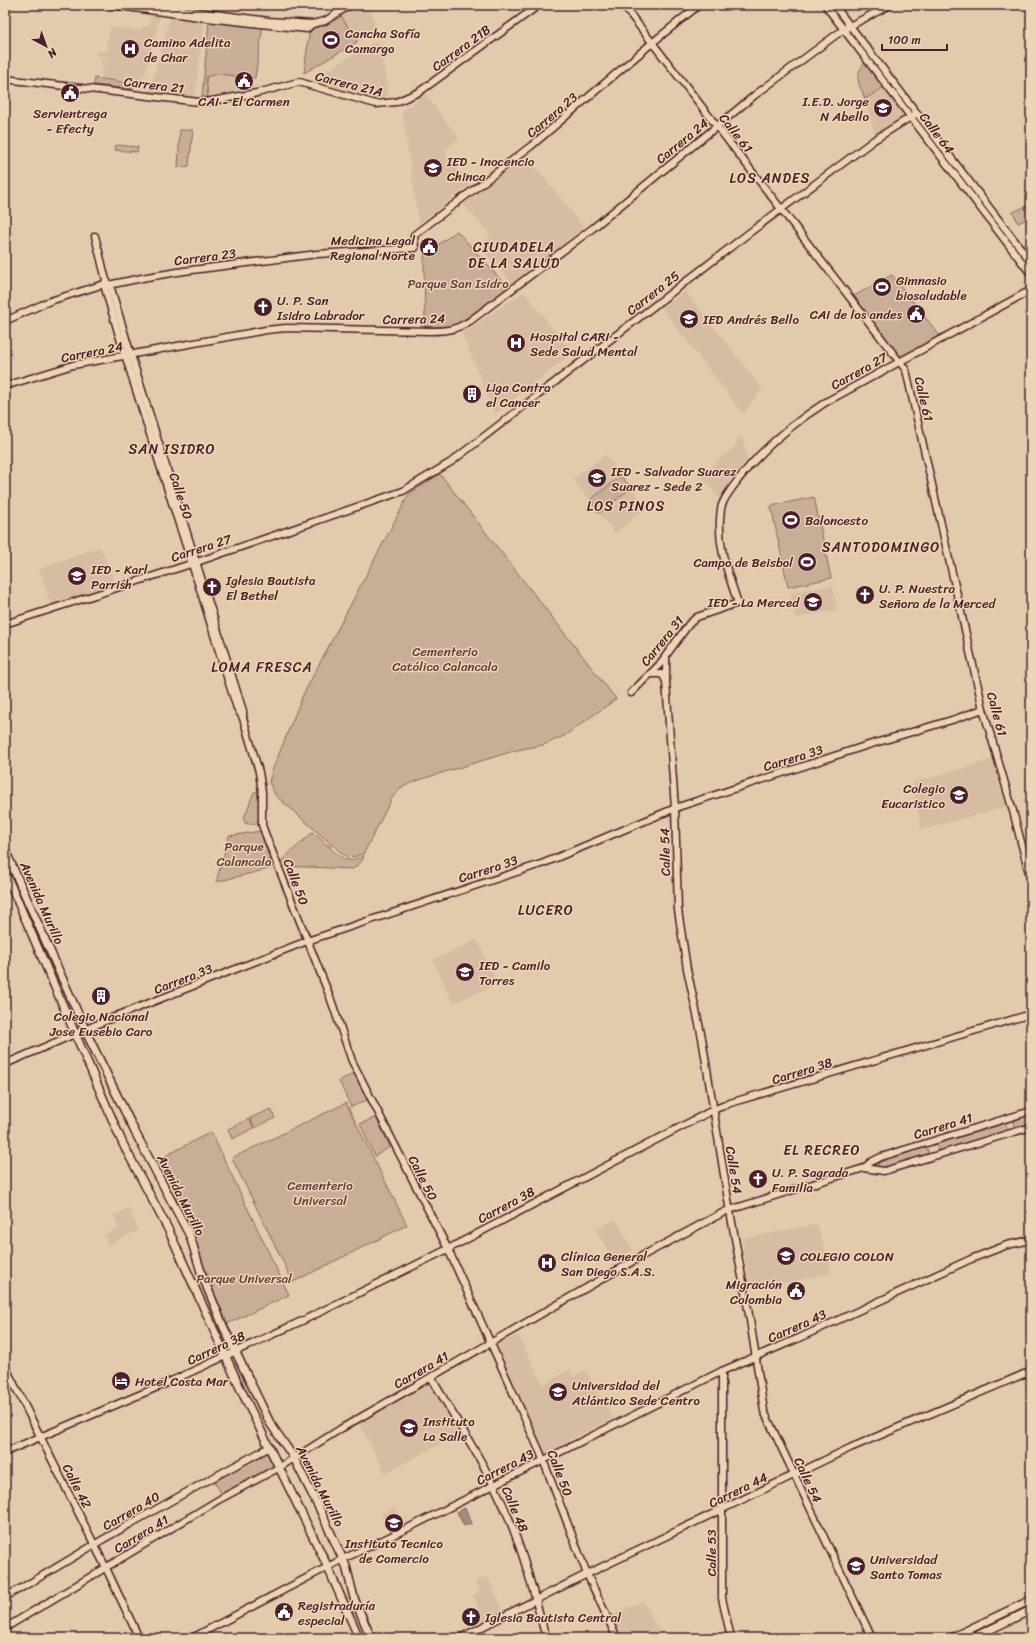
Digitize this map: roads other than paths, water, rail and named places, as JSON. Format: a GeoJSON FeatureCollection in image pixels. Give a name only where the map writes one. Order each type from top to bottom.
{"type":"FeatureCollection","features":[{"type":"Feature","properties":{"kind":"main road","name":"Avenida Murillo"},"geometry":{"type":"LineString","coordinates":[[5,850],[85,1029],[135,1132],[190,1236],[211,1296],[235,1351],[270,1423],[294,1458],[343,1559],[354,1598],[371,1638]]}},
{"type":"Feature","properties":{"kind":"main road","name":"Avenida Murillo"},"geometry":{"type":"LineString","coordinates":[[5,872],[124,1144],[169,1231],[226,1355],[328,1567],[359,1638]]}},
{"type":"Feature","properties":{"kind":"main road"},"geometry":{"type":"LineString","coordinates":[[951,1638],[1031,1600]]}},
{"type":"Feature","properties":{"kind":"main road"},"geometry":{"type":"LineString","coordinates":[[972,1638],[1031,1610]]}},
{"type":"Feature","properties":{"kind":"street"},"geometry":{"type":"LineString","coordinates":[[112,5],[215,19],[309,25],[325,21],[350,5]]}},
{"type":"Feature","properties":{"kind":"street"},"geometry":{"type":"LineString","coordinates":[[146,5],[309,25]]}},
{"type":"Feature","properties":{"kind":"street","name":"Carrera 21B"},"geometry":{"type":"LineString","coordinates":[[393,103],[419,92],[539,5]]}},
{"type":"Feature","properties":{"kind":"street","name":"Calle 61"},"geometry":{"type":"LineString","coordinates":[[623,5],[906,370],[984,709],[1031,881]]}},
{"type":"Feature","properties":{"kind":"street","name":"Carrera 23"},"geometry":{"type":"LineString","coordinates":[[5,321],[50,302],[107,283],[184,271],[317,254],[414,248],[414,235],[531,146],[699,5]]}},
{"type":"Feature","properties":{"kind":"street","name":"Calle 64"},"geometry":{"type":"LineString","coordinates":[[825,5],[847,27],[917,113],[1031,262]]}},
{"type":"Feature","properties":{"kind":"street","name":"Calle 64"},"geometry":{"type":"LineString","coordinates":[[834,5],[847,27],[910,116],[1031,274]]}},
{"type":"Feature","properties":{"kind":"street","name":"Carrera 24"},"geometry":{"type":"LineString","coordinates":[[5,386],[74,365],[266,330],[286,328],[430,331],[457,328],[470,321],[593,228],[718,127],[755,95],[847,27],[890,5]]}},
{"type":"Feature","properties":{"kind":"street","name":"Carrera 21"},"geometry":{"type":"LineString","coordinates":[[5,79],[206,102],[260,92],[299,82]]}},
{"type":"Feature","properties":{"kind":"street","name":"Carrera 21A"},"geometry":{"type":"LineString","coordinates":[[299,82],[370,103],[393,103]]}},
{"type":"Feature","properties":{"kind":"street","name":"Carrera 25"},"geometry":{"type":"LineString","coordinates":[[403,491],[451,462],[685,281],[781,209],[874,140],[917,113]]}},
{"type":"Feature","properties":{"kind":"street"},"geometry":{"type":"LineString","coordinates":[[938,153],[944,149]]}},
{"type":"Feature","properties":{"kind":"street","name":"Calle 50"},"geometry":{"type":"LineString","coordinates":[[95,236],[128,356],[243,711],[243,718],[259,772],[262,792],[262,825],[330,997],[352,1061],[448,1249],[544,1460],[587,1574],[616,1638]]}},
{"type":"Feature","properties":{"kind":"street","name":"Carrera 27"},"geometry":{"type":"LineString","coordinates":[[738,603],[721,552],[720,528],[722,502],[745,471],[799,419],[862,381],[1031,290]]}},
{"type":"Feature","properties":{"kind":"street","name":"Carrera 27"},"geometry":{"type":"LineString","coordinates":[[5,624],[403,491]]}},
{"type":"Feature","properties":{"kind":"street","name":"Carrera 31"},"geometry":{"type":"LineString","coordinates":[[631,693],[651,674],[689,624],[697,617],[738,603]]}},
{"type":"Feature","properties":{"kind":"street","name":"Calle 54"},"geometry":{"type":"LineString","coordinates":[[666,656],[666,682],[675,808],[678,910],[687,969],[702,1038],[764,1411],[872,1638]]}},
{"type":"Feature","properties":{"kind":"street"},"geometry":{"type":"LineString","coordinates":[[651,674],[662,674],[666,682]]}},
{"type":"Feature","properties":{"kind":"street","name":"Carrera 33"},"geometry":{"type":"LineString","coordinates":[[5,1064],[85,1029],[307,941],[544,863],[675,808],[984,709]]}},
{"type":"Feature","properties":{"kind":"street","name":"Carrera 38"},"geometry":{"type":"LineString","coordinates":[[5,1452],[306,1319],[448,1249],[713,1110],[1031,1014]]}},
{"type":"Feature","properties":{"kind":"street","name":"Carrera 41"},"geometry":{"type":"LineString","coordinates":[[5,1628],[220,1500],[280,1467],[342,1428],[642,1256],[730,1209],[864,1168],[871,1162],[881,1157],[1031,1111]]}},
{"type":"Feature","properties":{"kind":"street","name":"Carrera 41"},"geometry":{"type":"LineString","coordinates":[[864,1168],[884,1171],[1031,1127]]}},
{"type":"Feature","properties":{"kind":"street","name":"Carrera 43"},"geometry":{"type":"LineString","coordinates":[[192,1638],[343,1559],[493,1486],[722,1371],[971,1259],[1007,1245],[1031,1240]]}},
{"type":"Feature","properties":{"kind":"street","name":"Calle 42"},"geometry":{"type":"LineString","coordinates":[[5,1366],[106,1568],[139,1638]]}},
{"type":"Feature","properties":{"kind":"street","name":"Calle 53"},"geometry":{"type":"LineString","coordinates":[[722,1371],[722,1598],[731,1638]]}},
{"type":"Feature","properties":{"kind":"street","name":"Carrera 44"},"geometry":{"type":"LineString","coordinates":[[460,1638],[587,1574],[850,1448],[1031,1371]]}},
{"type":"Feature","properties":{"kind":"street","name":"Calle 48"},"geometry":{"type":"LineString","coordinates":[[431,1377],[493,1486],[508,1516],[536,1600],[546,1638]]}},
{"type":"Feature","properties":{"kind":"street","name":"Carrera 40"},"geometry":{"type":"LineString","coordinates":[[5,1597],[48,1574],[94,1545],[210,1479],[270,1447]]}},
{"type":"Feature","properties":{"kind":"place","name":"Cancha Sofía Camargo"},"geometry":{"type":"Point","coordinates":[331,40]}},
{"type":"Feature","properties":{"kind":"place","name":"Camino Adelita de Char"},"geometry":{"type":"Point","coordinates":[130,49]}},
{"type":"Feature","properties":{"kind":"place","name":"CAI - El Carmen"},"geometry":{"type":"Point","coordinates":[244,81]}},
{"type":"Feature","properties":{"kind":"place","name":"Servientrega - Efecty"},"geometry":{"type":"Point","coordinates":[70,93]}},
{"type":"Feature","properties":{"kind":"place","name":"I.E.D. Jorge N Abello"},"geometry":{"type":"Point","coordinates":[883,108]}},
{"type":"Feature","properties":{"kind":"place","name":"IED - Inocencio Chinca"},"geometry":{"type":"Point","coordinates":[433,168]}},
{"type":"Feature","properties":{"kind":"place","name":"Medicina Legal Regional Norte"},"geometry":{"type":"Point","coordinates":[429,247]}},
{"type":"Feature","properties":{"kind":"place","name":"Gimnasio biosaludable"},"geometry":{"type":"Point","coordinates":[882,287]}},
{"type":"Feature","properties":{"kind":"place","name":"U. P. San Isidro Labrador"},"geometry":{"type":"Point","coordinates":[263,307]}},
{"type":"Feature","properties":{"kind":"place","name":"CAI de los andes"},"geometry":{"type":"Point","coordinates":[916,314]}},
{"type":"Feature","properties":{"kind":"place","name":"IED Andrés Bello"},"geometry":{"type":"Point","coordinates":[689,319]}},
{"type":"Feature","properties":{"kind":"place","name":"Hospital CARI - Sede Salud Mental"},"geometry":{"type":"Point","coordinates":[516,343]}},
{"type":"Feature","properties":{"kind":"place","name":"Liga Contra el Cancer"},"geometry":{"type":"Point","coordinates":[472,394]}},
{"type":"Feature","properties":{"kind":"place","name":"IED - Salvador Suarez Suarez - Sede 2"},"geometry":{"type":"Point","coordinates":[597,478]}},
{"type":"Feature","properties":{"kind":"place","name":"Baloncesto"},"geometry":{"type":"Point","coordinates":[791,520]}},
{"type":"Feature","properties":{"kind":"place","name":"Campo de Beisbol"},"geometry":{"type":"Point","coordinates":[807,562]}},
{"type":"Feature","properties":{"kind":"place","name":"IED - Karl Parrish"},"geometry":{"type":"Point","coordinates":[77,576]}},
{"type":"Feature","properties":{"kind":"place","name":"Iglesia Bautista El Bethel"},"geometry":{"type":"Point","coordinates":[212,587]}},
{"type":"Feature","properties":{"kind":"place","name":"U. P. Nuestra Señora de la Merced"},"geometry":{"type":"Point","coordinates":[865,595]}},
{"type":"Feature","properties":{"kind":"place","name":"IED - La Merced"},"geometry":{"type":"Point","coordinates":[813,602]}},
{"type":"Feature","properties":{"kind":"place","name":"Colegio Eucaristico"},"geometry":{"type":"Point","coordinates":[959,795]}},
{"type":"Feature","properties":{"kind":"place","name":"IED - Camilo Torres"},"geometry":{"type":"Point","coordinates":[465,972]}},
{"type":"Feature","properties":{"kind":"place","name":"Colegio Nacional Jose Eusebio Caro"},"geometry":{"type":"Point","coordinates":[101,996]}},
{"type":"Feature","properties":{"kind":"place","name":"U. P. Sagrada Familia"},"geometry":{"type":"Point","coordinates":[758,1179]}},
{"type":"Feature","properties":{"kind":"place","name":"COLEGIO COLON"},"geometry":{"type":"Point","coordinates":[786,1256]}},
{"type":"Feature","properties":{"kind":"place","name":"Clínica General San Diego S.A.S."},"geometry":{"type":"Point","coordinates":[547,1263]}},
{"type":"Feature","properties":{"kind":"place","name":"Migración Colombia"},"geometry":{"type":"Point","coordinates":[796,1291]}},
{"type":"Feature","properties":{"kind":"place","name":"Hotel Costa Mar"},"geometry":{"type":"Point","coordinates":[121,1381]}},
{"type":"Feature","properties":{"kind":"place","name":"Universidad del Atlántico Sede Centro"},"geometry":{"type":"Point","coordinates":[558,1392]}},
{"type":"Feature","properties":{"kind":"place","name":"Instituto La Salle"},"geometry":{"type":"Point","coordinates":[409,1428]}},
{"type":"Feature","properties":{"kind":"place","name":"Instituto Tecnico de Comercio"},"geometry":{"type":"Point","coordinates":[394,1523]}},
{"type":"Feature","properties":{"kind":"place","name":"Universidad Santo Tomas"},"geometry":{"type":"Point","coordinates":[856,1566]}},
{"type":"Feature","properties":{"kind":"place","name":"Registraduría especial"},"geometry":{"type":"Point","coordinates":[284,1612]}},
{"type":"Feature","properties":{"kind":"place","name":"Iglesia Bautista Central"},"geometry":{"type":"Point","coordinates":[471,1617]}},
{"type":"Feature","properties":{"kind":"district","name":"LOS ANDES"},"geometry":{"type":"Point","coordinates":[770,178]}},
{"type":"Feature","properties":{"kind":"district","name":"CIUDADELA DE LA SALUD"},"geometry":{"type":"Point","coordinates":[514,256]}},
{"type":"Feature","properties":{"kind":"district","name":"SAN ISIDRO"},"geometry":{"type":"Point","coordinates":[172,449]}},
{"type":"Feature","properties":{"kind":"district","name":"LOS PINOS"},"geometry":{"type":"Point","coordinates":[626,506]}},
{"type":"Feature","properties":{"kind":"district","name":"SANTODOMINGO"},"geometry":{"type":"Point","coordinates":[881,547]}},
{"type":"Feature","properties":{"kind":"district","name":"LOMA FRESCA"},"geometry":{"type":"Point","coordinates":[262,667]}},
{"type":"Feature","properties":{"kind":"district","name":"LUCERO"},"geometry":{"type":"Point","coordinates":[546,910]}},
{"type":"Feature","properties":{"kind":"district","name":"EL RECREO"},"geometry":{"type":"Point","coordinates":[822,1150]}},
{"type":"Feature","properties":{"kind":"park label","name":"Parque San Isidro"},"geometry":{"type":"Point","coordinates":[458,283]}},
{"type":"Feature","properties":{"kind":"park label","name":"Cementerio Católico Calancala"},"geometry":{"type":"Point","coordinates":[445,658]}},
{"type":"Feature","properties":{"kind":"park label","name":"Parque Calancala"},"geometry":{"type":"Point","coordinates":[244,854]}},
{"type":"Feature","properties":{"kind":"park label","name":"Cementerio Universal"},"geometry":{"type":"Point","coordinates":[320,1192]}},
{"type":"Feature","properties":{"kind":"park label","name":"Parque Universal"},"geometry":{"type":"Point","coordinates":[244,1278]}}]}
